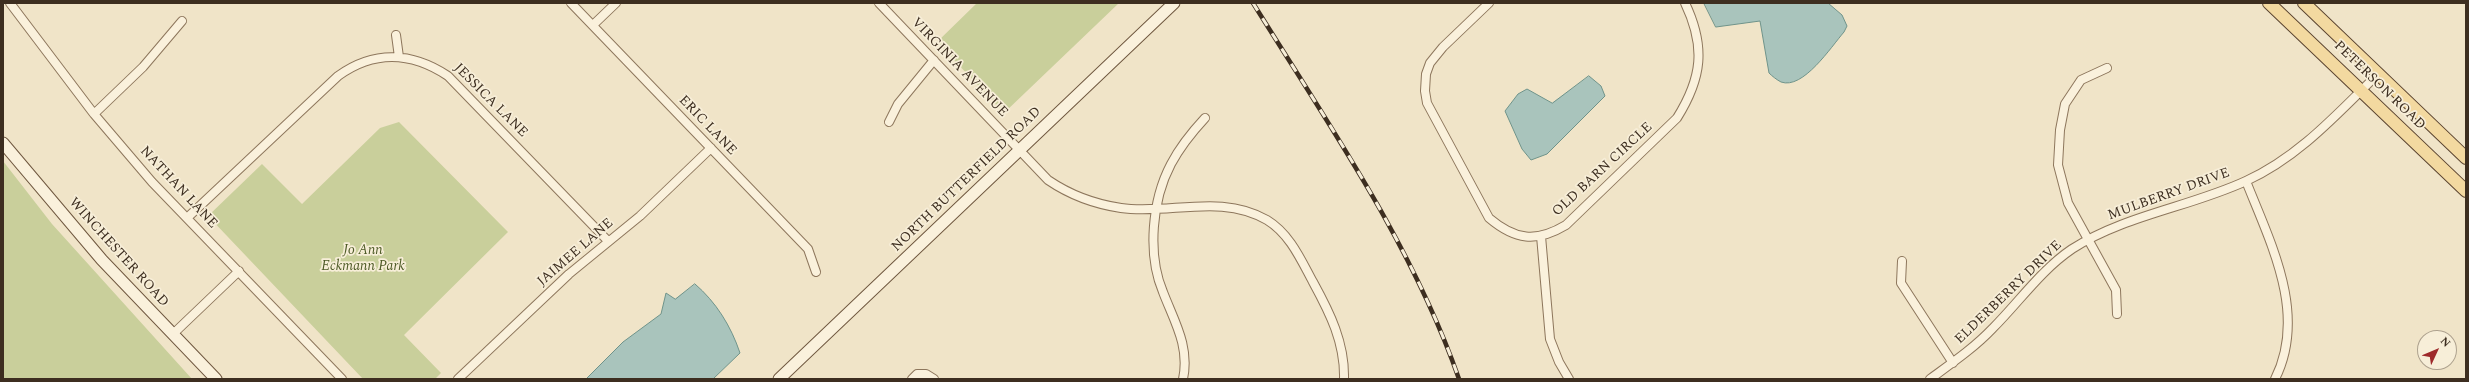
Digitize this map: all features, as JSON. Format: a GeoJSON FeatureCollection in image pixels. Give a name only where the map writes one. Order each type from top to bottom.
{"type":"FeatureCollection","features":[{"type":"Feature","properties":{"kind":"main road","name":"NORTH BUTTERFIELD ROAD"},"geometry":{"type":"LineString","coordinates":[[779,379],[1174,3]]}},
{"type":"Feature","properties":{"kind":"main road","name":"PETERSON ROAD"},"geometry":{"type":"LineString","coordinates":[[2270,3],[2466,191]]}},
{"type":"Feature","properties":{"kind":"main road","name":"PETERSON ROAD"},"geometry":{"type":"LineString","coordinates":[[2304,3],[2379,73],[2466,158]]}},
{"type":"Feature","properties":{"kind":"main road","name":"WINCHESTER ROAD"},"geometry":{"type":"LineString","coordinates":[[3,143],[102,260],[216,379]]}},
{"type":"Feature","properties":{"kind":"street","name":"NATHAN LANE"},"geometry":{"type":"LineString","coordinates":[[10,3],[94,114],[152,182],[342,379]]}},
{"type":"Feature","properties":{"kind":"street","name":"ERIC LANE"},"geometry":{"type":"LineString","coordinates":[[571,3],[808,249],[816,272]]}},
{"type":"Feature","properties":{"kind":"street"},"geometry":{"type":"LineString","coordinates":[[592,25],[616,3]]}},
{"type":"Feature","properties":{"kind":"street","name":"VIRGINIA AVENUE"},"geometry":{"type":"LineString","coordinates":[[879,3],[1048,180],[1066,192],[1121,208],[1231,207],[1250,212],[1272,225],[1294,248],[1327,308],[1337,332],[1343,355],[1344,379]]}},
{"type":"Feature","properties":{"kind":"street","name":"OLD BARN CIRCLE"},"geometry":{"type":"LineString","coordinates":[[1489,3],[1443,47],[1430,63],[1426,74],[1427,103],[1489,218],[1501,228],[1514,234],[1541,236],[1550,234],[1566,225],[1677,118],[1689,98],[1698,75],[1698,48],[1693,20],[1685,3]]}},
{"type":"Feature","properties":{"kind":"street"},"geometry":{"type":"LineString","coordinates":[[94,114],[143,67],[182,20]]}},
{"type":"Feature","properties":{"kind":"street"},"geometry":{"type":"LineString","coordinates":[[396,35],[399,56]]}},
{"type":"Feature","properties":{"kind":"street","name":"JESSICA LANE"},"geometry":{"type":"LineString","coordinates":[[187,218],[338,76],[359,63],[387,56],[399,56],[423,62],[448,76],[608,241]]}},
{"type":"Feature","properties":{"kind":"street"},"geometry":{"type":"LineString","coordinates":[[889,122],[898,104],[934,60]]}},
{"type":"Feature","properties":{"kind":"street"},"geometry":{"type":"LineString","coordinates":[[2107,68],[2081,80],[2075,86],[2065,104],[2060,130],[2058,165],[2061,183],[2068,202],[2116,290],[2117,314]]}},
{"type":"Feature","properties":{"kind":"street"},"geometry":{"type":"LineString","coordinates":[[2246,181],[2282,160],[2306,143],[2379,73]]}},
{"type":"Feature","properties":{"kind":"street"},"geometry":{"type":"LineString","coordinates":[[1183,379],[1186,354],[1180,333],[1162,290],[1157,270],[1153,238],[1164,180],[1171,164],[1184,143],[1205,118]]}},
{"type":"Feature","properties":{"kind":"street","name":"JAIMEE LANE"},"geometry":{"type":"LineString","coordinates":[[458,379],[569,274],[640,216],[711,148]]}},
{"type":"Feature","properties":{"kind":"street","name":"MULBERRY DRIVE"},"geometry":{"type":"LineString","coordinates":[[2088,241],[2107,230],[2246,181],[2282,273],[2286,299],[2285,347],[2275,379]]}},
{"type":"Feature","properties":{"kind":"street"},"geometry":{"type":"LineString","coordinates":[[1541,236],[1550,339],[1559,362],[1570,379]]}},
{"type":"Feature","properties":{"kind":"street","name":"ELDERBERRY DRIVE"},"geometry":{"type":"LineString","coordinates":[[1930,379],[1976,345],[2054,264],[2072,250],[2088,241]]}},
{"type":"Feature","properties":{"kind":"street"},"geometry":{"type":"LineString","coordinates":[[1902,261],[1901,283],[1953,363]]}},
{"type":"Feature","properties":{"kind":"street"},"geometry":{"type":"LineString","coordinates":[[173,334],[239,271]]}},
{"type":"Feature","properties":{"kind":"street"},"geometry":{"type":"LineString","coordinates":[[912,379],[917,374],[926,374],[934,379]]}},
{"type":"Feature","properties":{"kind":"green space"},"geometry":{"type":"Polygon","coordinates":[[[977,3],[1119,3],[1004,113],[937,42],[977,3]]]}},
{"type":"Feature","properties":{"kind":"green space","name":"Jo Ann Eckmann Park"},"geometry":{"type":"Polygon","coordinates":[[[399,122],[508,232],[404,335],[441,373],[435,379],[363,379],[208,216],[262,164],[302,204],[380,128],[399,122]]]}},
{"type":"Feature","properties":{"kind":"green space"},"geometry":{"type":"Polygon","coordinates":[[[3,161],[52,224],[192,379],[3,379],[3,161]]]}},
{"type":"Feature","properties":{"kind":"water"},"geometry":{"type":"Polygon","coordinates":[[[1704,3],[1828,3],[1842,15],[1847,26],[1824,57],[1807,74],[1798,80],[1789,83],[1781,82],[1769,73],[1760,21],[1716,27],[1704,3]]]}},
{"type":"Feature","properties":{"kind":"water"},"geometry":{"type":"Polygon","coordinates":[[[1589,76],[1601,86],[1605,96],[1547,154],[1531,160],[1522,149],[1505,111],[1518,94],[1527,89],[1552,103],[1589,76]]]}},
{"type":"Feature","properties":{"kind":"water"},"geometry":{"type":"Polygon","coordinates":[[[695,284],[710,299],[722,315],[732,333],[740,353],[713,379],[586,379],[623,342],[661,314],[666,293],[675,299],[695,284]]]}},
{"type":"Feature","properties":{"kind":"railway"},"geometry":{"type":"LineString","coordinates":[[1253,3],[1339,140],[1393,233],[1418,280],[1440,329],[1459,379]]}}]}
